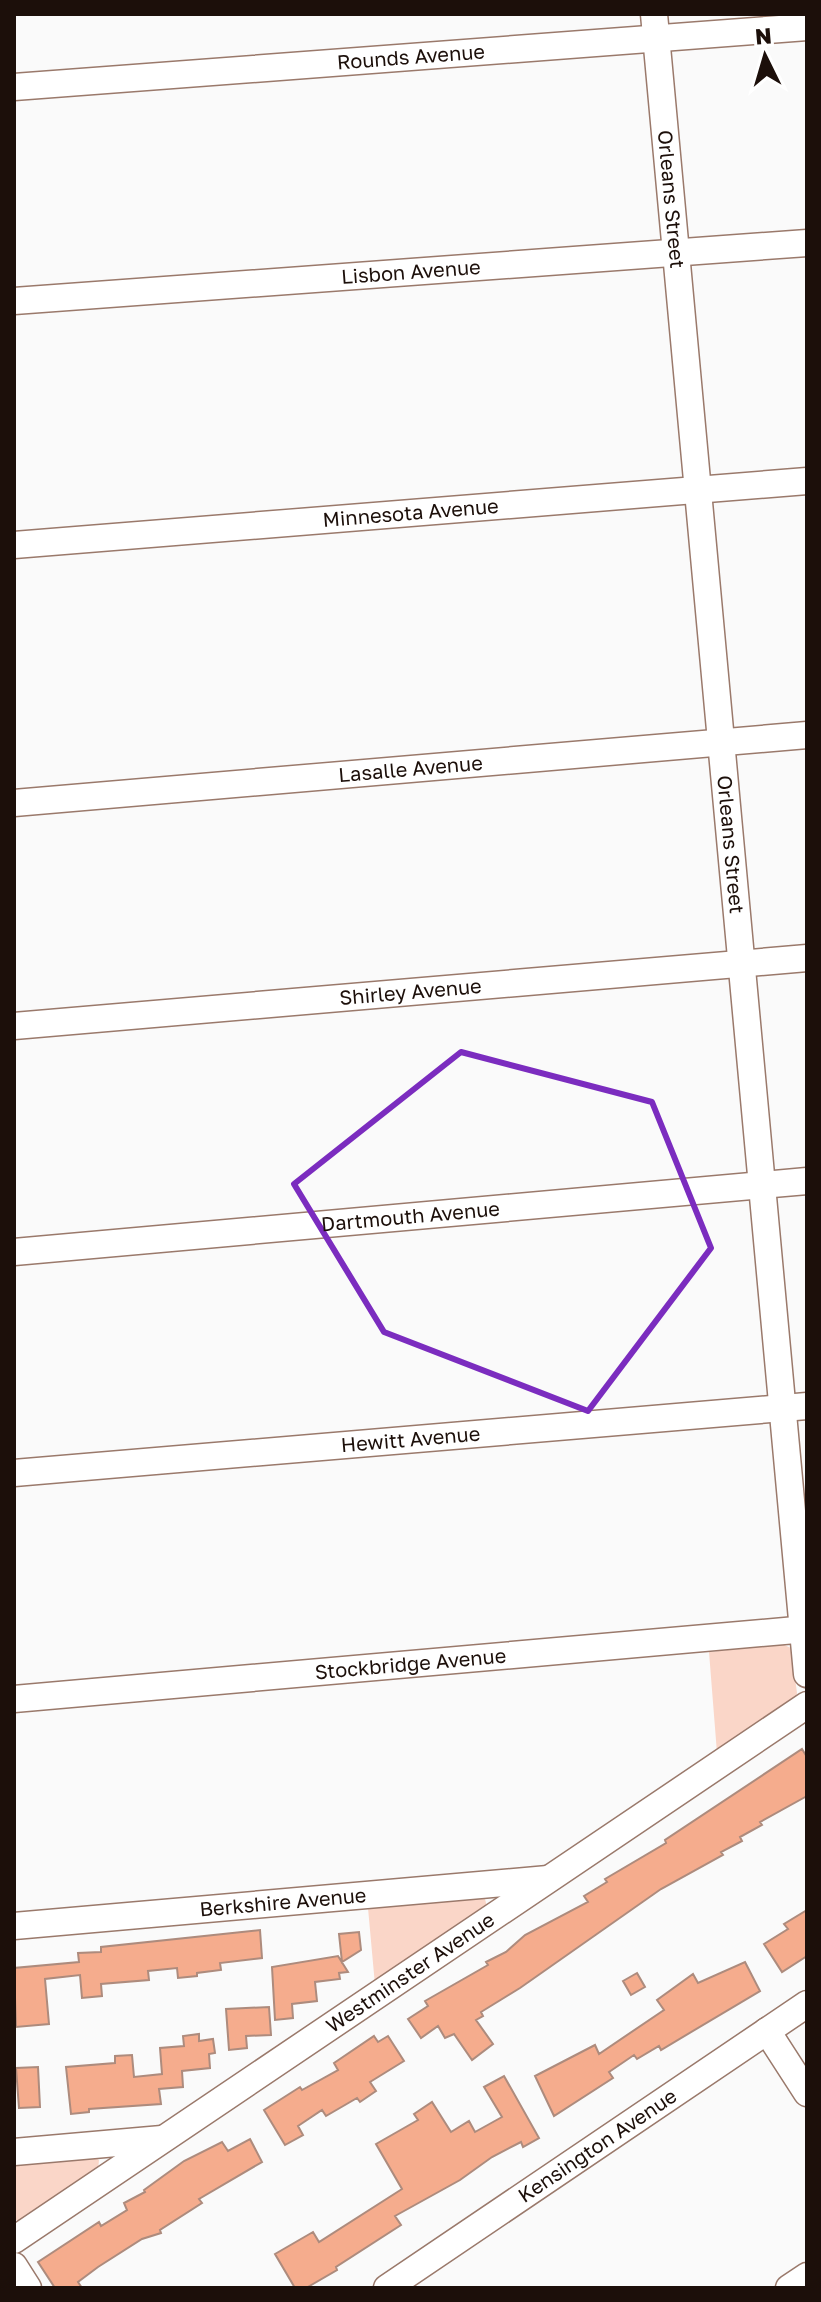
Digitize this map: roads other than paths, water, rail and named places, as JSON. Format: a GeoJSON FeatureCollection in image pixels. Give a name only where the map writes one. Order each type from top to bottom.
{"type":"FeatureCollection","features":[{"type":"Feature","properties":{"kind":"street","name":"Rounds Avenue"},"geometry":{"type":"LineString","coordinates":[[14,87],[655,26],[807,27]]}},
{"type":"Feature","properties":{"kind":"street","name":"Orleans Street"},"geometry":{"type":"LineString","coordinates":[[655,26],[761,1185],[794,1407],[807,1674]]}},
{"type":"Feature","properties":{"kind":"street","name":"Lisbon Avenue"},"geometry":{"type":"LineString","coordinates":[[14,301],[807,243]]}},
{"type":"Feature","properties":{"kind":"street","name":"Minnesota Avenue"},"geometry":{"type":"LineString","coordinates":[[14,545],[807,481]]}},
{"type":"Feature","properties":{"kind":"street","name":"Lasalle Avenue"},"geometry":{"type":"LineString","coordinates":[[14,803],[807,735]]}},
{"type":"Feature","properties":{"kind":"street","name":"Shirley Avenue"},"geometry":{"type":"LineString","coordinates":[[14,1026],[807,958]]}},
{"type":"Feature","properties":{"kind":"street","name":"Dartmouth Avenue"},"geometry":{"type":"LineString","coordinates":[[14,1252],[807,1181]]}},
{"type":"Feature","properties":{"kind":"street","name":"Hewitt Avenue"},"geometry":{"type":"LineString","coordinates":[[14,1473],[794,1407]]}},
{"type":"Feature","properties":{"kind":"street","name":"Stockbridge Avenue"},"geometry":{"type":"LineString","coordinates":[[14,1699],[804,1629]]}},
{"type":"Feature","properties":{"kind":"street","name":"Westminster Avenue"},"geometry":{"type":"LineString","coordinates":[[14,2240],[807,1705]]}},
{"type":"Feature","properties":{"kind":"street","name":"Berkshire Avenue"},"geometry":{"type":"LineString","coordinates":[[14,1926],[552,1879]]}},
{"type":"Feature","properties":{"kind":"street","name":"Kensington Avenue"},"geometry":{"type":"LineString","coordinates":[[387,2288],[807,2004]]}},
{"type":"Feature","properties":{"kind":"street"},"geometry":{"type":"LineString","coordinates":[[767,2031],[807,2093]]}},
{"type":"Feature","properties":{"kind":"street"},"geometry":{"type":"LineString","coordinates":[[14,2152],[165,2139]]}},
{"type":"Feature","properties":{"kind":"street"},"geometry":{"type":"LineString","coordinates":[[14,2266],[28,2288]]}},
{"type":"Feature","properties":{"kind":"street"},"geometry":{"type":"LineString","coordinates":[[789,2288],[807,2276]]}}]}
